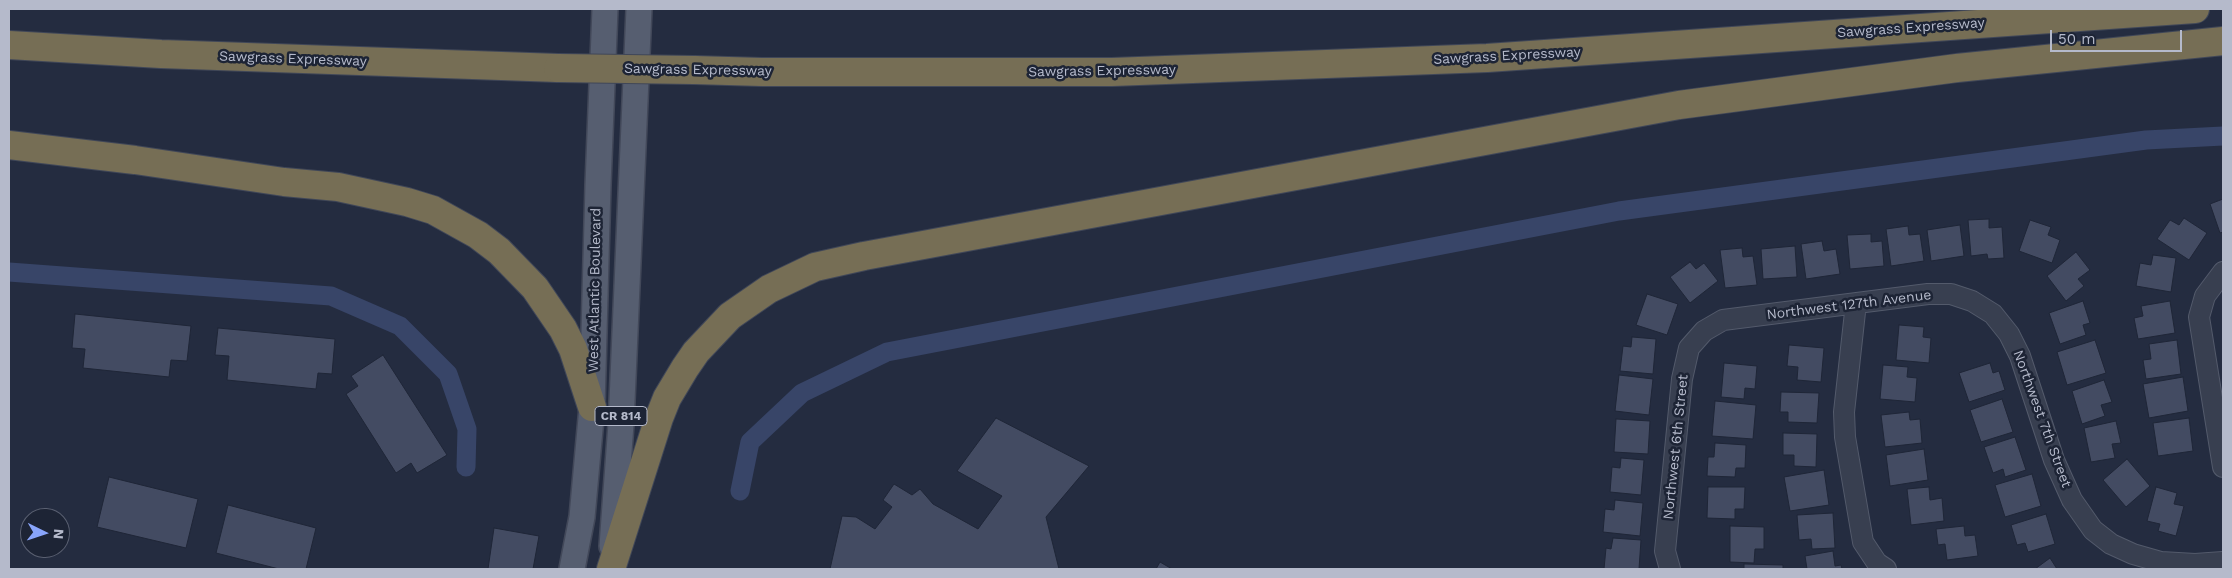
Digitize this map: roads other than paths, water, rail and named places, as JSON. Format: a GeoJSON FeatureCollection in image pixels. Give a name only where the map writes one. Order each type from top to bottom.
{"type":"FeatureCollection","features":[{"type":"Feature","properties":{"kind":"highway","name":"Sawgrass Expressway"},"geometry":{"type":"LineString","coordinates":[[9,44],[161,54],[558,68],[762,72],[1112,72],[1487,58],[2195,9]]}},
{"type":"Feature","properties":{"kind":"highway"},"geometry":{"type":"LineString","coordinates":[[610,569],[659,418],[667,398],[685,368],[696,352],[730,316],[769,289],[815,267],[864,256],[1679,105],[1957,68],[2223,40]]}},
{"type":"Feature","properties":{"kind":"highway"},"geometry":{"type":"LineString","coordinates":[[9,145],[338,188],[399,200],[433,210],[463,226],[499,251],[535,288],[570,342],[592,407]]}},
{"type":"Feature","properties":{"kind":"main road","name":"West Atlantic Boulevard"},"geometry":{"type":"LineString","coordinates":[[572,569],[582,517],[592,407],[605,9]]}},
{"type":"Feature","properties":{"kind":"main road","name":"CR 814"},"geometry":{"type":"LineString","coordinates":[[610,569],[621,424],[639,9]]}},
{"type":"Feature","properties":{"kind":"street"},"geometry":{"type":"LineString","coordinates":[[2220,275],[2205,296],[2199,317],[2223,467]]}},
{"type":"Feature","properties":{"kind":"street","name":"Northwest 127th Avenue"},"geometry":{"type":"LineString","coordinates":[[1704,331],[1723,320],[1928,294],[1951,294],[1972,302],[1994,314]]}},
{"type":"Feature","properties":{"kind":"street"},"geometry":{"type":"LineString","coordinates":[[1856,303],[1844,412],[1845,437],[1863,542],[1877,563],[1886,569]]}},
{"type":"Feature","properties":{"kind":"street","name":"Northwest 7th Street"},"geometry":{"type":"LineString","coordinates":[[1994,314],[2009,334],[2020,356],[2054,460],[2072,500],[2092,530],[2112,544],[2133,554],[2161,562],[2195,564],[2223,562]]}},
{"type":"Feature","properties":{"kind":"street","name":"Northwest 6th Street"},"geometry":{"type":"LineString","coordinates":[[1670,569],[1665,551],[1682,379],[1689,348],[1704,331]]}},
{"type":"Feature","properties":{"kind":"waterway"},"geometry":{"type":"LineString","coordinates":[[740,491],[750,442],[802,393],[887,352],[1619,211],[2146,140],[2223,136]]}},
{"type":"Feature","properties":{"kind":"waterway"},"geometry":{"type":"LineString","coordinates":[[9,272],[331,296],[400,326],[448,374],[467,429],[466,467]]}}]}
